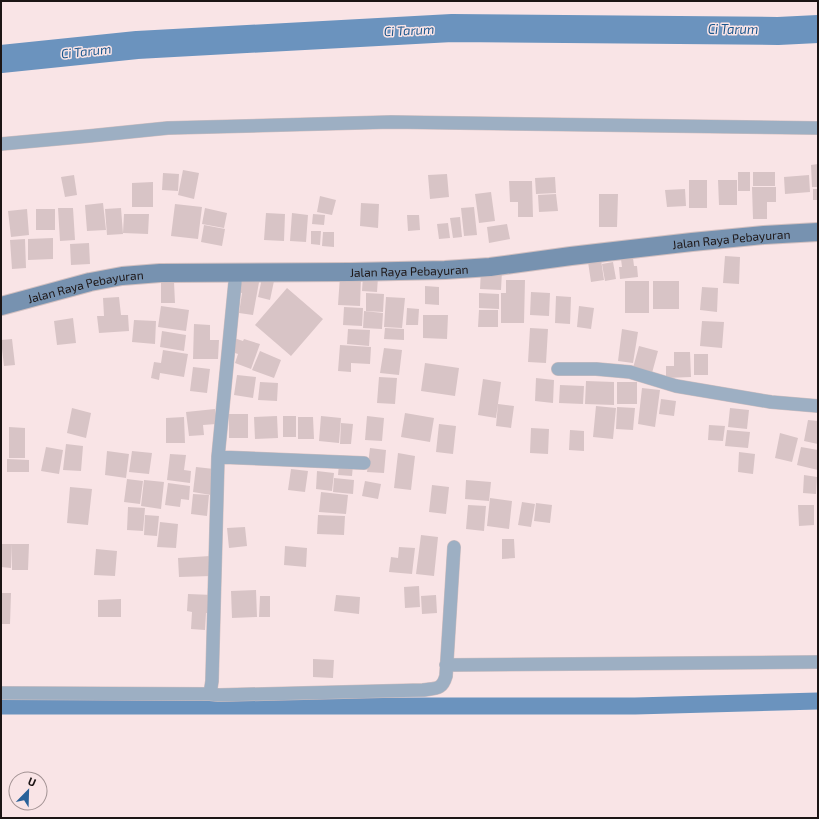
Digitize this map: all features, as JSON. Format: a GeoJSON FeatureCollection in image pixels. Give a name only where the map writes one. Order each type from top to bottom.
{"type":"FeatureCollection","features":[{"type":"Feature","properties":{"kind":"main road","name":"Jalan Raya Pebayuran"},"geometry":{"type":"LineString","coordinates":[[1,306],[90,282],[122,276],[160,273],[437,270],[490,267],[692,242],[764,235],[818,232]]}},
{"type":"Feature","properties":{"kind":"street"},"geometry":{"type":"LineString","coordinates":[[1,144],[168,128],[391,122],[818,128]]}},
{"type":"Feature","properties":{"kind":"street"},"geometry":{"type":"LineString","coordinates":[[210,694],[212,681],[218,456],[236,272]]}},
{"type":"Feature","properties":{"kind":"street"},"geometry":{"type":"LineString","coordinates":[[558,369],[596,369],[630,372],[676,386],[771,402],[818,406]]}},
{"type":"Feature","properties":{"kind":"street"},"geometry":{"type":"LineString","coordinates":[[218,456],[364,463]]}},
{"type":"Feature","properties":{"kind":"street"},"geometry":{"type":"LineString","coordinates":[[1,693],[219,695],[424,690],[440,687],[446,676],[454,547]]}},
{"type":"Feature","properties":{"kind":"street"},"geometry":{"type":"LineString","coordinates":[[446,665],[818,662]]}},
{"type":"Feature","properties":{"kind":"building"},"geometry":{"type":"Polygon","coordinates":[[[818,164],[818,187],[812,187],[811,165],[818,164]]]}},
{"type":"Feature","properties":{"kind":"building"},"geometry":{"type":"Polygon","coordinates":[[[183,170],[199,173],[194,199],[178,195],[183,170]]]}},
{"type":"Feature","properties":{"kind":"building"},"geometry":{"type":"Polygon","coordinates":[[[738,172],[750,172],[750,191],[738,191],[738,172]]]}},
{"type":"Feature","properties":{"kind":"building"},"geometry":{"type":"Polygon","coordinates":[[[753,172],[775,172],[775,186],[753,186],[753,172]]]}},
{"type":"Feature","properties":{"kind":"building"},"geometry":{"type":"Polygon","coordinates":[[[163,173],[179,174],[178,191],[162,190],[163,173]]]}},
{"type":"Feature","properties":{"kind":"building"},"geometry":{"type":"Polygon","coordinates":[[[447,174],[449,197],[430,199],[428,175],[447,174]]]}},
{"type":"Feature","properties":{"kind":"building"},"geometry":{"type":"Polygon","coordinates":[[[74,175],[77,195],[65,197],[61,177],[74,175]]]}},
{"type":"Feature","properties":{"kind":"building"},"geometry":{"type":"Polygon","coordinates":[[[809,175],[810,192],[785,194],[784,177],[809,175]]]}},
{"type":"Feature","properties":{"kind":"building"},"geometry":{"type":"Polygon","coordinates":[[[555,177],[556,193],[536,194],[535,178],[555,177]]]}},
{"type":"Feature","properties":{"kind":"building"},"geometry":{"type":"Polygon","coordinates":[[[689,180],[707,180],[707,208],[689,208],[689,180]]]}},
{"type":"Feature","properties":{"kind":"building"},"geometry":{"type":"Polygon","coordinates":[[[718,180],[737,180],[737,205],[719,205],[718,180]]]}},
{"type":"Feature","properties":{"kind":"building"},"geometry":{"type":"Polygon","coordinates":[[[509,181],[532,181],[533,217],[518,217],[518,202],[510,202],[509,181]]]}},
{"type":"Feature","properties":{"kind":"building"},"geometry":{"type":"Polygon","coordinates":[[[153,182],[153,207],[132,207],[132,183],[153,182]]]}},
{"type":"Feature","properties":{"kind":"building"},"geometry":{"type":"Polygon","coordinates":[[[752,187],[776,187],[776,202],[767,202],[767,219],[753,219],[752,187]]]}},
{"type":"Feature","properties":{"kind":"building"},"geometry":{"type":"Polygon","coordinates":[[[685,189],[686,206],[667,207],[665,190],[685,189]]]}},
{"type":"Feature","properties":{"kind":"building"},"geometry":{"type":"Polygon","coordinates":[[[813,189],[818,189],[818,200],[813,200],[813,189]]]}},
{"type":"Feature","properties":{"kind":"building"},"geometry":{"type":"Polygon","coordinates":[[[491,192],[495,221],[479,223],[475,194],[491,192]]]}},
{"type":"Feature","properties":{"kind":"building"},"geometry":{"type":"Polygon","coordinates":[[[556,194],[558,211],[539,212],[538,195],[556,194]]]}},
{"type":"Feature","properties":{"kind":"building"},"geometry":{"type":"Polygon","coordinates":[[[599,194],[618,194],[617,227],[599,227],[599,194]]]}},
{"type":"Feature","properties":{"kind":"building"},"geometry":{"type":"Polygon","coordinates":[[[320,196],[336,200],[332,215],[317,212],[320,196]]]}},
{"type":"Feature","properties":{"kind":"building"},"geometry":{"type":"Polygon","coordinates":[[[103,203],[106,230],[87,231],[85,205],[103,203]]]}},
{"type":"Feature","properties":{"kind":"building"},"geometry":{"type":"Polygon","coordinates":[[[361,203],[379,204],[378,228],[360,226],[361,203]]]}},
{"type":"Feature","properties":{"kind":"building"},"geometry":{"type":"Polygon","coordinates":[[[175,204],[202,207],[198,239],[171,236],[175,204]]]}},
{"type":"Feature","properties":{"kind":"building"},"geometry":{"type":"Polygon","coordinates":[[[474,207],[477,235],[464,236],[461,208],[474,207]]]}},
{"type":"Feature","properties":{"kind":"building"},"geometry":{"type":"Polygon","coordinates":[[[58,208],[73,208],[75,240],[60,241],[58,208]]]}},
{"type":"Feature","properties":{"kind":"building"},"geometry":{"type":"Polygon","coordinates":[[[121,208],[123,234],[107,235],[105,209],[121,208]]]}},
{"type":"Feature","properties":{"kind":"building"},"geometry":{"type":"Polygon","coordinates":[[[205,208],[227,213],[224,228],[202,224],[205,208]]]}},
{"type":"Feature","properties":{"kind":"building"},"geometry":{"type":"Polygon","coordinates":[[[27,209],[29,235],[11,237],[8,211],[27,209]]]}},
{"type":"Feature","properties":{"kind":"building"},"geometry":{"type":"Polygon","coordinates":[[[36,209],[55,209],[55,230],[36,230],[36,209]]]}},
{"type":"Feature","properties":{"kind":"building"},"geometry":{"type":"Polygon","coordinates":[[[266,213],[285,214],[284,241],[264,240],[266,213]]]}},
{"type":"Feature","properties":{"kind":"building"},"geometry":{"type":"Polygon","coordinates":[[[292,213],[308,215],[306,242],[290,241],[292,213]]]}},
{"type":"Feature","properties":{"kind":"building"},"geometry":{"type":"Polygon","coordinates":[[[124,214],[149,214],[148,234],[123,233],[124,214]]]}},
{"type":"Feature","properties":{"kind":"building"},"geometry":{"type":"Polygon","coordinates":[[[313,214],[325,215],[324,225],[312,224],[313,214]]]}},
{"type":"Feature","properties":{"kind":"building"},"geometry":{"type":"Polygon","coordinates":[[[407,215],[419,215],[420,230],[408,231],[407,215]]]}},
{"type":"Feature","properties":{"kind":"building"},"geometry":{"type":"Polygon","coordinates":[[[460,217],[462,237],[453,238],[450,218],[460,217]]]}},
{"type":"Feature","properties":{"kind":"building"},"geometry":{"type":"Polygon","coordinates":[[[448,223],[450,238],[439,239],[437,224],[448,223]]]}},
{"type":"Feature","properties":{"kind":"building"},"geometry":{"type":"Polygon","coordinates":[[[507,224],[510,239],[489,243],[487,227],[507,224]]]}},
{"type":"Feature","properties":{"kind":"building"},"geometry":{"type":"Polygon","coordinates":[[[204,225],[225,229],[222,246],[201,242],[204,225]]]}},
{"type":"Feature","properties":{"kind":"building"},"geometry":{"type":"Polygon","coordinates":[[[311,231],[321,231],[320,245],[311,244],[311,231]]]}},
{"type":"Feature","properties":{"kind":"building"},"geometry":{"type":"Polygon","coordinates":[[[323,232],[334,232],[334,247],[322,246],[323,232]]]}},
{"type":"Feature","properties":{"kind":"building"},"geometry":{"type":"Polygon","coordinates":[[[53,238],[53,259],[28,260],[28,239],[53,238]]]}},
{"type":"Feature","properties":{"kind":"building"},"geometry":{"type":"Polygon","coordinates":[[[25,239],[26,268],[12,269],[10,240],[25,239]]]}},
{"type":"Feature","properties":{"kind":"building"},"geometry":{"type":"Polygon","coordinates":[[[89,243],[90,264],[71,265],[70,244],[89,243]]]}},
{"type":"Feature","properties":{"kind":"building"},"geometry":{"type":"Polygon","coordinates":[[[632,250],[634,266],[637,266],[638,277],[620,279],[619,267],[622,267],[620,251],[632,250]]]}},
{"type":"Feature","properties":{"kind":"building"},"geometry":{"type":"Polygon","coordinates":[[[725,256],[740,257],[739,284],[723,283],[725,256]]]}},
{"type":"Feature","properties":{"kind":"building"},"geometry":{"type":"Polygon","coordinates":[[[601,260],[604,280],[591,282],[588,262],[601,260]]]}},
{"type":"Feature","properties":{"kind":"building"},"geometry":{"type":"Polygon","coordinates":[[[613,262],[616,279],[605,281],[602,264],[613,262]]]}},
{"type":"Feature","properties":{"kind":"building"},"geometry":{"type":"Polygon","coordinates":[[[481,270],[502,271],[501,290],[480,289],[481,270]]]}},
{"type":"Feature","properties":{"kind":"building"},"geometry":{"type":"Polygon","coordinates":[[[239,274],[260,277],[253,315],[239,313],[242,293],[236,292],[239,274]]]}},
{"type":"Feature","properties":{"kind":"building"},"geometry":{"type":"Polygon","coordinates":[[[340,276],[361,277],[360,306],[338,305],[340,276]]]}},
{"type":"Feature","properties":{"kind":"building"},"geometry":{"type":"Polygon","coordinates":[[[363,276],[378,277],[377,292],[362,291],[363,276]]]}},
{"type":"Feature","properties":{"kind":"building"},"geometry":{"type":"Polygon","coordinates":[[[262,278],[274,281],[270,300],[258,297],[262,278]]]}},
{"type":"Feature","properties":{"kind":"building"},"geometry":{"type":"Polygon","coordinates":[[[506,280],[525,280],[524,323],[501,323],[501,293],[506,293],[506,280]]]}},
{"type":"Feature","properties":{"kind":"building"},"geometry":{"type":"Polygon","coordinates":[[[625,281],[649,281],[649,313],[625,313],[625,281]]]}},
{"type":"Feature","properties":{"kind":"building"},"geometry":{"type":"Polygon","coordinates":[[[653,281],[679,281],[679,309],[653,309],[653,281]]]}},
{"type":"Feature","properties":{"kind":"building"},"geometry":{"type":"Polygon","coordinates":[[[161,282],[174,282],[175,303],[161,303],[161,282]]]}},
{"type":"Feature","properties":{"kind":"building"},"geometry":{"type":"Polygon","coordinates":[[[425,286],[439,287],[439,305],[425,304],[425,286]]]}},
{"type":"Feature","properties":{"kind":"building"},"geometry":{"type":"Polygon","coordinates":[[[702,287],[718,288],[717,312],[700,310],[702,287]]]}},
{"type":"Feature","properties":{"kind":"building"},"geometry":{"type":"Polygon","coordinates":[[[287,288],[323,319],[291,356],[255,325],[287,288]]]}},
{"type":"Feature","properties":{"kind":"building"},"geometry":{"type":"Polygon","coordinates":[[[531,292],[550,293],[549,316],[530,315],[531,292]]]}},
{"type":"Feature","properties":{"kind":"building"},"geometry":{"type":"Polygon","coordinates":[[[366,293],[384,294],[383,312],[366,311],[366,293]]]}},
{"type":"Feature","properties":{"kind":"building"},"geometry":{"type":"Polygon","coordinates":[[[479,293],[499,294],[499,309],[479,308],[479,293]]]}},
{"type":"Feature","properties":{"kind":"building"},"geometry":{"type":"Polygon","coordinates":[[[556,296],[571,297],[570,324],[555,323],[556,296]]]}},
{"type":"Feature","properties":{"kind":"building"},"geometry":{"type":"Polygon","coordinates":[[[119,297],[121,315],[128,315],[129,331],[99,333],[97,316],[104,316],[103,298],[119,297]]]}},
{"type":"Feature","properties":{"kind":"building"},"geometry":{"type":"Polygon","coordinates":[[[386,297],[405,298],[402,328],[384,327],[386,297]]]}},
{"type":"Feature","properties":{"kind":"building"},"geometry":{"type":"Polygon","coordinates":[[[161,306],[189,310],[186,331],[158,327],[161,306]]]}},
{"type":"Feature","properties":{"kind":"building"},"geometry":{"type":"Polygon","coordinates":[[[579,306],[594,308],[591,329],[577,327],[579,306]]]}},
{"type":"Feature","properties":{"kind":"building"},"geometry":{"type":"Polygon","coordinates":[[[344,307],[363,308],[362,326],[343,325],[344,307]]]}},
{"type":"Feature","properties":{"kind":"building"},"geometry":{"type":"Polygon","coordinates":[[[407,308],[419,309],[418,325],[406,325],[407,308]]]}},
{"type":"Feature","properties":{"kind":"building"},"geometry":{"type":"Polygon","coordinates":[[[479,310],[498,310],[498,327],[478,327],[479,310]]]}},
{"type":"Feature","properties":{"kind":"building"},"geometry":{"type":"Polygon","coordinates":[[[364,311],[383,313],[382,329],[363,328],[364,311]]]}},
{"type":"Feature","properties":{"kind":"building"},"geometry":{"type":"Polygon","coordinates":[[[423,315],[448,315],[447,339],[423,338],[423,315]]]}},
{"type":"Feature","properties":{"kind":"building"},"geometry":{"type":"Polygon","coordinates":[[[73,318],[76,343],[57,345],[54,321],[73,318]]]}},
{"type":"Feature","properties":{"kind":"building"},"geometry":{"type":"Polygon","coordinates":[[[134,320],[156,321],[155,344],[132,342],[134,320]]]}},
{"type":"Feature","properties":{"kind":"building"},"geometry":{"type":"Polygon","coordinates":[[[702,321],[724,322],[722,348],[700,346],[702,321]]]}},
{"type":"Feature","properties":{"kind":"building"},"geometry":{"type":"Polygon","coordinates":[[[194,324],[210,325],[210,340],[219,340],[218,359],[193,359],[194,324]]]}},
{"type":"Feature","properties":{"kind":"building"},"geometry":{"type":"Polygon","coordinates":[[[385,328],[404,329],[404,340],[384,339],[385,328]]]}},
{"type":"Feature","properties":{"kind":"building"},"geometry":{"type":"Polygon","coordinates":[[[530,328],[548,329],[546,363],[528,362],[530,328]]]}},
{"type":"Feature","properties":{"kind":"building"},"geometry":{"type":"Polygon","coordinates":[[[348,329],[370,330],[369,346],[347,344],[348,329]]]}},
{"type":"Feature","properties":{"kind":"building"},"geometry":{"type":"Polygon","coordinates":[[[622,329],[638,332],[633,363],[618,361],[622,329]]]}},
{"type":"Feature","properties":{"kind":"building"},"geometry":{"type":"Polygon","coordinates":[[[162,331],[186,335],[184,351],[160,347],[162,331]]]}},
{"type":"Feature","properties":{"kind":"building"},"geometry":{"type":"Polygon","coordinates":[[[234,338],[243,341],[244,339],[260,344],[251,369],[235,363],[238,354],[229,351],[234,338]]]}},
{"type":"Feature","properties":{"kind":"building"},"geometry":{"type":"Polygon","coordinates":[[[12,339],[15,365],[4,366],[1,340],[12,339]]]}},
{"type":"Feature","properties":{"kind":"building"},"geometry":{"type":"Polygon","coordinates":[[[340,345],[371,347],[370,364],[351,363],[351,372],[338,371],[340,345]]]}},
{"type":"Feature","properties":{"kind":"building"},"geometry":{"type":"Polygon","coordinates":[[[639,346],[658,351],[652,373],[633,368],[639,346]]]}},
{"type":"Feature","properties":{"kind":"building"},"geometry":{"type":"Polygon","coordinates":[[[384,348],[402,350],[399,375],[380,373],[384,348]]]}},
{"type":"Feature","properties":{"kind":"building"},"geometry":{"type":"Polygon","coordinates":[[[163,350],[188,354],[184,377],[160,373],[159,380],[151,378],[154,362],[161,363],[163,350]]]}},
{"type":"Feature","properties":{"kind":"building"},"geometry":{"type":"Polygon","coordinates":[[[260,351],[281,360],[274,378],[252,370],[260,351]]]}},
{"type":"Feature","properties":{"kind":"building"},"geometry":{"type":"Polygon","coordinates":[[[674,352],[690,352],[691,377],[666,378],[666,366],[674,366],[674,352]]]}},
{"type":"Feature","properties":{"kind":"building"},"geometry":{"type":"Polygon","coordinates":[[[694,354],[708,354],[708,375],[694,375],[694,354]]]}},
{"type":"Feature","properties":{"kind":"building"},"geometry":{"type":"Polygon","coordinates":[[[425,363],[459,368],[455,396],[421,391],[425,363]]]}},
{"type":"Feature","properties":{"kind":"building"},"geometry":{"type":"Polygon","coordinates":[[[193,367],[210,369],[207,393],[190,391],[193,367]]]}},
{"type":"Feature","properties":{"kind":"building"},"geometry":{"type":"Polygon","coordinates":[[[237,375],[256,377],[253,398],[234,395],[237,375]]]}},
{"type":"Feature","properties":{"kind":"building"},"geometry":{"type":"Polygon","coordinates":[[[379,377],[397,378],[395,404],[377,403],[379,377]]]}},
{"type":"Feature","properties":{"kind":"building"},"geometry":{"type":"Polygon","coordinates":[[[536,378],[554,380],[553,403],[535,401],[536,378]]]}},
{"type":"Feature","properties":{"kind":"building"},"geometry":{"type":"Polygon","coordinates":[[[483,379],[501,382],[496,418],[478,415],[483,379]]]}},
{"type":"Feature","properties":{"kind":"building"},"geometry":{"type":"Polygon","coordinates":[[[586,381],[614,382],[614,405],[585,404],[586,381]]]}},
{"type":"Feature","properties":{"kind":"building"},"geometry":{"type":"Polygon","coordinates":[[[260,382],[278,383],[277,401],[258,400],[260,382]]]}},
{"type":"Feature","properties":{"kind":"building"},"geometry":{"type":"Polygon","coordinates":[[[617,382],[637,382],[637,404],[617,404],[617,382]]]}},
{"type":"Feature","properties":{"kind":"building"},"geometry":{"type":"Polygon","coordinates":[[[560,385],[584,386],[583,404],[559,403],[560,385]]]}},
{"type":"Feature","properties":{"kind":"building"},"geometry":{"type":"Polygon","coordinates":[[[642,388],[660,390],[655,427],[638,424],[642,388]]]}},
{"type":"Feature","properties":{"kind":"building"},"geometry":{"type":"Polygon","coordinates":[[[661,399],[676,401],[674,416],[659,414],[661,399]]]}},
{"type":"Feature","properties":{"kind":"building"},"geometry":{"type":"Polygon","coordinates":[[[498,404],[514,406],[511,428],[496,426],[498,404]]]}},
{"type":"Feature","properties":{"kind":"building"},"geometry":{"type":"Polygon","coordinates":[[[596,406],[616,408],[613,439],[593,437],[596,406]]]}},
{"type":"Feature","properties":{"kind":"building"},"geometry":{"type":"Polygon","coordinates":[[[617,407],[635,408],[633,430],[616,429],[617,407]]]}},
{"type":"Feature","properties":{"kind":"building"},"geometry":{"type":"Polygon","coordinates":[[[72,408],[91,413],[86,438],[67,433],[72,408]]]}},
{"type":"Feature","properties":{"kind":"building"},"geometry":{"type":"Polygon","coordinates":[[[730,408],[749,410],[747,429],[728,427],[730,408]]]}},
{"type":"Feature","properties":{"kind":"building"},"geometry":{"type":"Polygon","coordinates":[[[215,409],[216,424],[203,425],[204,435],[189,436],[186,412],[215,409]]]}},
{"type":"Feature","properties":{"kind":"building"},"geometry":{"type":"Polygon","coordinates":[[[405,413],[434,418],[430,442],[401,437],[405,413]]]}},
{"type":"Feature","properties":{"kind":"building"},"geometry":{"type":"Polygon","coordinates":[[[229,414],[248,414],[248,438],[229,438],[229,414]]]}},
{"type":"Feature","properties":{"kind":"building"},"geometry":{"type":"Polygon","coordinates":[[[277,416],[278,438],[255,439],[254,417],[277,416]]]}},
{"type":"Feature","properties":{"kind":"building"},"geometry":{"type":"Polygon","coordinates":[[[283,416],[296,416],[296,437],[283,437],[283,416]]]}},
{"type":"Feature","properties":{"kind":"building"},"geometry":{"type":"Polygon","coordinates":[[[321,416],[341,418],[339,443],[319,441],[321,416]]]}},
{"type":"Feature","properties":{"kind":"building"},"geometry":{"type":"Polygon","coordinates":[[[367,416],[384,418],[382,441],[365,440],[367,416]]]}},
{"type":"Feature","properties":{"kind":"building"},"geometry":{"type":"Polygon","coordinates":[[[184,417],[185,443],[166,443],[166,418],[184,417]]]}},
{"type":"Feature","properties":{"kind":"building"},"geometry":{"type":"Polygon","coordinates":[[[298,417],[313,417],[314,439],[298,439],[298,417]]]}},
{"type":"Feature","properties":{"kind":"building"},"geometry":{"type":"Polygon","coordinates":[[[808,420],[818,421],[818,444],[804,441],[808,420]]]}},
{"type":"Feature","properties":{"kind":"building"},"geometry":{"type":"Polygon","coordinates":[[[341,423],[353,424],[351,444],[340,444],[341,423]]]}},
{"type":"Feature","properties":{"kind":"building"},"geometry":{"type":"Polygon","coordinates":[[[439,424],[456,426],[453,454],[436,452],[439,424]]]}},
{"type":"Feature","properties":{"kind":"building"},"geometry":{"type":"Polygon","coordinates":[[[709,425],[725,426],[723,441],[708,440],[709,425]]]}},
{"type":"Feature","properties":{"kind":"building"},"geometry":{"type":"Polygon","coordinates":[[[9,427],[25,428],[25,458],[9,458],[9,427]]]}},
{"type":"Feature","properties":{"kind":"building"},"geometry":{"type":"Polygon","coordinates":[[[531,428],[549,429],[548,454],[530,453],[531,428]]]}},
{"type":"Feature","properties":{"kind":"building"},"geometry":{"type":"Polygon","coordinates":[[[570,430],[584,431],[584,451],[569,450],[570,430]]]}},
{"type":"Feature","properties":{"kind":"building"},"geometry":{"type":"Polygon","coordinates":[[[727,430],[750,432],[748,448],[725,446],[727,430]]]}},
{"type":"Feature","properties":{"kind":"building"},"geometry":{"type":"Polygon","coordinates":[[[780,433],[798,438],[792,462],[775,458],[780,433]]]}},
{"type":"Feature","properties":{"kind":"building"},"geometry":{"type":"Polygon","coordinates":[[[66,444],[83,446],[81,471],[63,470],[66,444]]]}},
{"type":"Feature","properties":{"kind":"building"},"geometry":{"type":"Polygon","coordinates":[[[46,447],[63,450],[59,474],[41,471],[46,447]]]}},
{"type":"Feature","properties":{"kind":"building"},"geometry":{"type":"Polygon","coordinates":[[[801,447],[818,450],[818,470],[797,465],[801,447]]]}},
{"type":"Feature","properties":{"kind":"building"},"geometry":{"type":"Polygon","coordinates":[[[370,448],[386,450],[384,473],[367,472],[370,448]]]}},
{"type":"Feature","properties":{"kind":"building"},"geometry":{"type":"Polygon","coordinates":[[[107,451],[129,454],[126,478],[105,475],[107,451]]]}},
{"type":"Feature","properties":{"kind":"building"},"geometry":{"type":"Polygon","coordinates":[[[132,451],[152,453],[149,474],[129,472],[132,451]]]}},
{"type":"Feature","properties":{"kind":"building"},"geometry":{"type":"Polygon","coordinates":[[[739,452],[755,454],[753,474],[738,472],[739,452]]]}},
{"type":"Feature","properties":{"kind":"building"},"geometry":{"type":"Polygon","coordinates":[[[398,453],[415,456],[411,490],[394,488],[398,453]]]}},
{"type":"Feature","properties":{"kind":"building"},"geometry":{"type":"Polygon","coordinates":[[[170,454],[186,455],[184,470],[191,471],[190,483],[167,480],[170,454]]]}},
{"type":"Feature","properties":{"kind":"building"},"geometry":{"type":"Polygon","coordinates":[[[7,459],[29,460],[29,472],[7,472],[7,459]]]}},
{"type":"Feature","properties":{"kind":"building"},"geometry":{"type":"Polygon","coordinates":[[[339,464],[353,465],[352,476],[338,475],[339,464]]]}},
{"type":"Feature","properties":{"kind":"building"},"geometry":{"type":"Polygon","coordinates":[[[196,467],[214,469],[211,495],[193,492],[196,467]]]}},
{"type":"Feature","properties":{"kind":"building"},"geometry":{"type":"Polygon","coordinates":[[[291,469],[308,471],[305,492],[288,490],[291,469]]]}},
{"type":"Feature","properties":{"kind":"building"},"geometry":{"type":"Polygon","coordinates":[[[317,471],[334,473],[332,491],[316,489],[317,471]]]}},
{"type":"Feature","properties":{"kind":"building"},"geometry":{"type":"Polygon","coordinates":[[[804,475],[817,477],[816,494],[803,493],[804,475]]]}},
{"type":"Feature","properties":{"kind":"building"},"geometry":{"type":"Polygon","coordinates":[[[334,478],[354,480],[353,494],[333,492],[334,478]]]}},
{"type":"Feature","properties":{"kind":"building"},"geometry":{"type":"Polygon","coordinates":[[[127,479],[143,481],[140,504],[124,502],[127,479]]]}},
{"type":"Feature","properties":{"kind":"building"},"geometry":{"type":"Polygon","coordinates":[[[144,480],[164,482],[161,509],[141,506],[144,480]]]}},
{"type":"Feature","properties":{"kind":"building"},"geometry":{"type":"Polygon","coordinates":[[[466,480],[491,482],[489,501],[465,499],[466,480]]]}},
{"type":"Feature","properties":{"kind":"building"},"geometry":{"type":"Polygon","coordinates":[[[365,481],[381,484],[378,499],[362,496],[365,481]]]}},
{"type":"Feature","properties":{"kind":"building"},"geometry":{"type":"Polygon","coordinates":[[[168,483],[190,486],[189,500],[181,499],[180,507],[165,505],[168,483]]]}},
{"type":"Feature","properties":{"kind":"building"},"geometry":{"type":"Polygon","coordinates":[[[432,485],[449,487],[446,514],[429,512],[432,485]]]}},
{"type":"Feature","properties":{"kind":"building"},"geometry":{"type":"Polygon","coordinates":[[[70,487],[92,489],[88,525],[67,523],[70,487]]]}},
{"type":"Feature","properties":{"kind":"building"},"geometry":{"type":"Polygon","coordinates":[[[321,492],[348,495],[346,514],[319,512],[321,492]]]}},
{"type":"Feature","properties":{"kind":"building"},"geometry":{"type":"Polygon","coordinates":[[[193,494],[209,495],[207,516],[191,514],[193,494]]]}},
{"type":"Feature","properties":{"kind":"building"},"geometry":{"type":"Polygon","coordinates":[[[490,498],[512,501],[509,529],[487,526],[490,498]]]}},
{"type":"Feature","properties":{"kind":"building"},"geometry":{"type":"Polygon","coordinates":[[[522,502],[535,504],[531,527],[518,525],[522,502]]]}},
{"type":"Feature","properties":{"kind":"building"},"geometry":{"type":"Polygon","coordinates":[[[536,503],[552,505],[550,523],[534,521],[536,503]]]}},
{"type":"Feature","properties":{"kind":"building"},"geometry":{"type":"Polygon","coordinates":[[[468,505],[486,506],[484,531],[466,529],[468,505]]]}},
{"type":"Feature","properties":{"kind":"building"},"geometry":{"type":"Polygon","coordinates":[[[798,505],[814,505],[814,525],[799,526],[798,505]]]}},
{"type":"Feature","properties":{"kind":"building"},"geometry":{"type":"Polygon","coordinates":[[[128,507],[145,508],[143,531],[127,530],[128,507]]]}},
{"type":"Feature","properties":{"kind":"building"},"geometry":{"type":"Polygon","coordinates":[[[145,515],[159,516],[157,536],[144,535],[145,515]]]}},
{"type":"Feature","properties":{"kind":"building"},"geometry":{"type":"Polygon","coordinates":[[[318,515],[345,516],[344,535],[317,534],[318,515]]]}},
{"type":"Feature","properties":{"kind":"building"},"geometry":{"type":"Polygon","coordinates":[[[160,522],[178,524],[176,548],[157,547],[160,522]]]}},
{"type":"Feature","properties":{"kind":"building"},"geometry":{"type":"Polygon","coordinates":[[[245,527],[247,546],[229,548],[227,528],[245,527]]]}},
{"type":"Feature","properties":{"kind":"building"},"geometry":{"type":"Polygon","coordinates":[[[421,535],[438,537],[434,576],[416,574],[421,535]]]}},
{"type":"Feature","properties":{"kind":"building"},"geometry":{"type":"Polygon","coordinates":[[[502,539],[514,539],[515,558],[502,559],[502,539]]]}},
{"type":"Feature","properties":{"kind":"building"},"geometry":{"type":"Polygon","coordinates":[[[1,544],[12,544],[11,568],[1,567],[1,544]]]}},
{"type":"Feature","properties":{"kind":"building"},"geometry":{"type":"Polygon","coordinates":[[[12,544],[29,544],[28,570],[12,570],[12,544]]]}},
{"type":"Feature","properties":{"kind":"building"},"geometry":{"type":"Polygon","coordinates":[[[285,546],[307,548],[306,567],[284,565],[285,546]]]}},
{"type":"Feature","properties":{"kind":"building"},"geometry":{"type":"Polygon","coordinates":[[[399,547],[415,548],[412,574],[389,572],[391,557],[398,558],[399,547]]]}},
{"type":"Feature","properties":{"kind":"building"},"geometry":{"type":"Polygon","coordinates":[[[96,549],[117,551],[115,576],[94,575],[96,549]]]}},
{"type":"Feature","properties":{"kind":"building"},"geometry":{"type":"Polygon","coordinates":[[[210,556],[211,576],[179,577],[178,558],[210,556]]]}},
{"type":"Feature","properties":{"kind":"building"},"geometry":{"type":"Polygon","coordinates":[[[419,586],[420,607],[405,608],[404,587],[419,586]]]}},
{"type":"Feature","properties":{"kind":"building"},"geometry":{"type":"Polygon","coordinates":[[[256,590],[257,617],[232,618],[231,591],[256,590]]]}},
{"type":"Feature","properties":{"kind":"building"},"geometry":{"type":"Polygon","coordinates":[[[1,593],[11,593],[10,624],[1,624],[1,593]]]}},
{"type":"Feature","properties":{"kind":"building"},"geometry":{"type":"Polygon","coordinates":[[[188,594],[213,595],[212,613],[206,613],[205,630],[191,629],[192,612],[187,611],[188,594]]]}},
{"type":"Feature","properties":{"kind":"building"},"geometry":{"type":"Polygon","coordinates":[[[336,595],[360,597],[359,614],[334,611],[336,595]]]}},
{"type":"Feature","properties":{"kind":"building"},"geometry":{"type":"Polygon","coordinates":[[[436,595],[437,613],[422,614],[421,596],[436,595]]]}},
{"type":"Feature","properties":{"kind":"building"},"geometry":{"type":"Polygon","coordinates":[[[260,596],[270,596],[270,617],[259,617],[260,596]]]}},
{"type":"Feature","properties":{"kind":"building"},"geometry":{"type":"Polygon","coordinates":[[[121,599],[121,617],[98,617],[98,600],[121,599]]]}},
{"type":"Feature","properties":{"kind":"building"},"geometry":{"type":"Polygon","coordinates":[[[313,659],[334,660],[333,678],[313,677],[313,659]]]}},
{"type":"Feature","properties":{"kind":"waterway","name":"Ci Tarum"},"geometry":{"type":"LineString","coordinates":[[1,59],[137,45],[452,28],[778,31],[818,29]]}},
{"type":"Feature","properties":{"kind":"waterway"},"geometry":{"type":"LineString","coordinates":[[1,706],[635,706],[818,701]]}}]}
